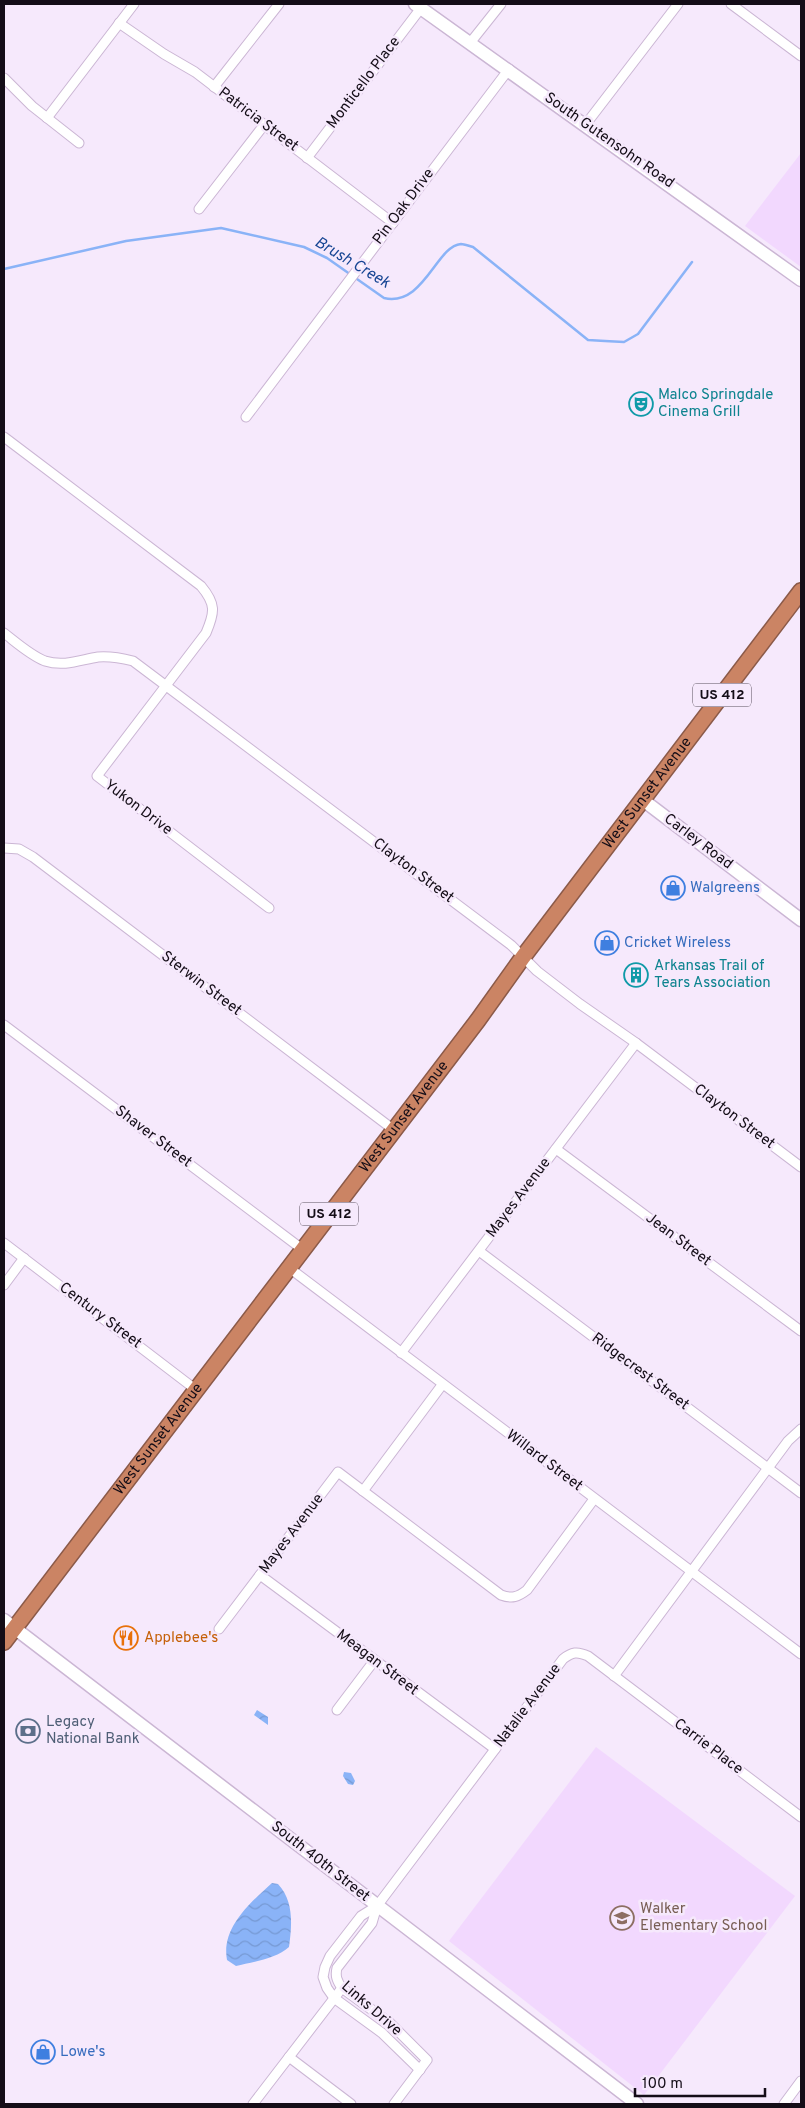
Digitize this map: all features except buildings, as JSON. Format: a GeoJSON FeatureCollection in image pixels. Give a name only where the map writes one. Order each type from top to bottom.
{"type":"FeatureCollection","features":[{"type":"Feature","properties":{"kind":"highway","name":"West Sunset Avenue"},"geometry":{"type":"LineString","coordinates":[[4,1642],[9,1624],[195,1389],[394,1130],[801,591]]}},
{"type":"Feature","properties":{"kind":"street"},"geometry":{"type":"LineString","coordinates":[[47,118],[134,4]]}},
{"type":"Feature","properties":{"kind":"street"},"geometry":{"type":"LineString","coordinates":[[214,87],[279,4]]}},
{"type":"Feature","properties":{"kind":"street"},"geometry":{"type":"LineString","coordinates":[[470,43],[500,4]]}},
{"type":"Feature","properties":{"kind":"street"},"geometry":{"type":"LineString","coordinates":[[586,124],[678,4]]}},
{"type":"Feature","properties":{"kind":"street"},"geometry":{"type":"LineString","coordinates":[[731,4],[801,56]]}},
{"type":"Feature","properties":{"kind":"street","name":"South Gutensohn Road"},"geometry":{"type":"LineString","coordinates":[[418,6],[586,124],[801,280]]}},
{"type":"Feature","properties":{"kind":"street","name":"Monticello Place"},"geometry":{"type":"LineString","coordinates":[[307,158],[418,6]]}},
{"type":"Feature","properties":{"kind":"street","name":"Patricia Street"},"geometry":{"type":"LineString","coordinates":[[119,23],[164,54],[195,72],[393,223]]}},
{"type":"Feature","properties":{"kind":"street","name":"Pin Oak Drive"},"geometry":{"type":"LineString","coordinates":[[246,417],[509,69]]}},
{"type":"Feature","properties":{"kind":"street"},"geometry":{"type":"LineString","coordinates":[[4,78],[20,96],[79,143]]}},
{"type":"Feature","properties":{"kind":"street"},"geometry":{"type":"LineString","coordinates":[[199,209],[264,125]]}},
{"type":"Feature","properties":{"kind":"street"},"geometry":{"type":"LineString","coordinates":[[4,437],[201,586],[209,596],[213,607],[213,618],[206,633],[166,685]]}},
{"type":"Feature","properties":{"kind":"street","name":"Clayton Street"},"geometry":{"type":"LineString","coordinates":[[4,633],[32,655],[58,664],[73,663],[98,657],[133,661],[512,945],[537,971],[580,1004],[636,1043],[801,1167]]}},
{"type":"Feature","properties":{"kind":"street","name":"Yukon Drive"},"geometry":{"type":"LineString","coordinates":[[166,685],[97,776],[270,908]]}},
{"type":"Feature","properties":{"kind":"street","name":"Carley Road"},"geometry":{"type":"LineString","coordinates":[[643,800],[801,920]]}},
{"type":"Feature","properties":{"kind":"street","name":"Sterwin Street"},"geometry":{"type":"LineString","coordinates":[[4,848],[19,849],[33,857],[394,1130]]}},
{"type":"Feature","properties":{"kind":"street","name":"Shaver Street"},"geometry":{"type":"LineString","coordinates":[[4,1024],[302,1249]]}},
{"type":"Feature","properties":{"kind":"street","name":"Mayes Avenue"},"geometry":{"type":"LineString","coordinates":[[401,1354],[636,1043]]}},
{"type":"Feature","properties":{"kind":"street","name":"Jean Street"},"geometry":{"type":"LineString","coordinates":[[556,1149],[801,1331]]}},
{"type":"Feature","properties":{"kind":"street","name":"Century Street"},"geometry":{"type":"LineString","coordinates":[[4,1243],[195,1389]]}},
{"type":"Feature","properties":{"kind":"street","name":"Ridgecrest Street"},"geometry":{"type":"LineString","coordinates":[[479,1250],[801,1493]]}},
{"type":"Feature","properties":{"kind":"street"},"geometry":{"type":"LineString","coordinates":[[4,1285],[24,1258]]}},
{"type":"Feature","properties":{"kind":"street","name":"Willard Street"},"geometry":{"type":"LineString","coordinates":[[288,1268],[801,1654]]}},
{"type":"Feature","properties":{"kind":"street"},"geometry":{"type":"LineString","coordinates":[[442,1384],[363,1491],[501,1594],[514,1597],[527,1590],[594,1499]]}},
{"type":"Feature","properties":{"kind":"street"},"geometry":{"type":"LineString","coordinates":[[614,1676],[788,1441],[801,1429]]}},
{"type":"Feature","properties":{"kind":"street","name":"Mayes Avenue"},"geometry":{"type":"LineString","coordinates":[[219,1629],[338,1472],[363,1491]]}},
{"type":"Feature","properties":{"kind":"street","name":"Meagan Street"},"geometry":{"type":"LineString","coordinates":[[260,1575],[495,1749]]}},
{"type":"Feature","properties":{"kind":"street","name":"South 40th Street"},"geometry":{"type":"LineString","coordinates":[[9,1624],[637,2104]]}},
{"type":"Feature","properties":{"kind":"street","name":"Natalie Avenue"},"geometry":{"type":"LineString","coordinates":[[377,1906],[563,1659],[569,1654],[576,1652],[588,1656],[614,1676]]}},
{"type":"Feature","properties":{"kind":"street"},"geometry":{"type":"LineString","coordinates":[[337,1710],[374,1661]]}},
{"type":"Feature","properties":{"kind":"street","name":"Carrie Place"},"geometry":{"type":"LineString","coordinates":[[614,1676],[801,1817]]}},
{"type":"Feature","properties":{"kind":"street","name":"Links Drive"},"geometry":{"type":"LineString","coordinates":[[377,1906],[372,1923],[337,1968],[338,1982],[342,1988],[390,2023],[428,2060],[420,2070],[382,2033],[334,1998],[327,1988],[323,1977],[330,1956],[361,1916],[377,1906]]}},
{"type":"Feature","properties":{"kind":"street"},"geometry":{"type":"LineString","coordinates":[[253,2104],[342,1988]]}},
{"type":"Feature","properties":{"kind":"street"},"geometry":{"type":"LineString","coordinates":[[289,2057],[351,2104]]}},
{"type":"Feature","properties":{"kind":"street"},"geometry":{"type":"LineString","coordinates":[[394,2104],[420,2070]]}},
{"type":"Feature","properties":{"kind":"street"},"geometry":{"type":"LineString","coordinates":[[784,2104],[801,2081]]}},
{"type":"Feature","properties":{"kind":"shaded area"},"geometry":{"type":"Polygon","coordinates":[[[801,153],[801,267],[745,226],[801,153]]]}},
{"type":"Feature","properties":{"kind":"shaded area","name":"Walker Elementary School"},"geometry":{"type":"Polygon","coordinates":[[[596,1747],[795,1896],[644,2095],[449,1941],[596,1747]]]}},
{"type":"Feature","properties":{"kind":"water"},"geometry":{"type":"Polygon","coordinates":[[[257,1710],[268,1717],[268,1725],[254,1715],[257,1710]]]}},
{"type":"Feature","properties":{"kind":"water"},"geometry":{"type":"Polygon","coordinates":[[[344,1772],[351,1773],[355,1781],[353,1785],[348,1784],[343,1776],[344,1772]]]}},
{"type":"Feature","properties":{"kind":"water"},"geometry":{"type":"Polygon","coordinates":[[[272,1883],[278,1884],[287,1898],[291,1914],[289,1947],[271,1957],[236,1966],[227,1960],[226,1948],[228,1937],[239,1917],[272,1883]]]}},
{"type":"Feature","properties":{"kind":"waterway","name":"Brush Creek"},"geometry":{"type":"LineString","coordinates":[[4,269],[126,241],[221,228],[304,247],[327,258],[384,298],[398,298],[409,294],[419,285],[452,247],[462,244],[473,247],[588,340],[624,342],[638,334],[692,262]]}},
{"type":"Feature","properties":{"kind":"place","name":"Malco Springdale Cinema Grill"},"geometry":{"type":"Point","coordinates":[641,404]}},
{"type":"Feature","properties":{"kind":"place","name":"Walgreens"},"geometry":{"type":"Point","coordinates":[673,888]}},
{"type":"Feature","properties":{"kind":"place","name":"Cricket Wireless"},"geometry":{"type":"Point","coordinates":[607,943]}},
{"type":"Feature","properties":{"kind":"place","name":"Arkansas Trail of Tears Association"},"geometry":{"type":"Point","coordinates":[636,975]}},
{"type":"Feature","properties":{"kind":"place","name":"Applebee's"},"geometry":{"type":"Point","coordinates":[126,1638]}},
{"type":"Feature","properties":{"kind":"place","name":"Legacy National Bank"},"geometry":{"type":"Point","coordinates":[28,1731]}},
{"type":"Feature","properties":{"kind":"place","name":"Walker Elementary School"},"geometry":{"type":"Point","coordinates":[622,1918]}},
{"type":"Feature","properties":{"kind":"place","name":"Lowe's"},"geometry":{"type":"Point","coordinates":[43,2052]}}]}
